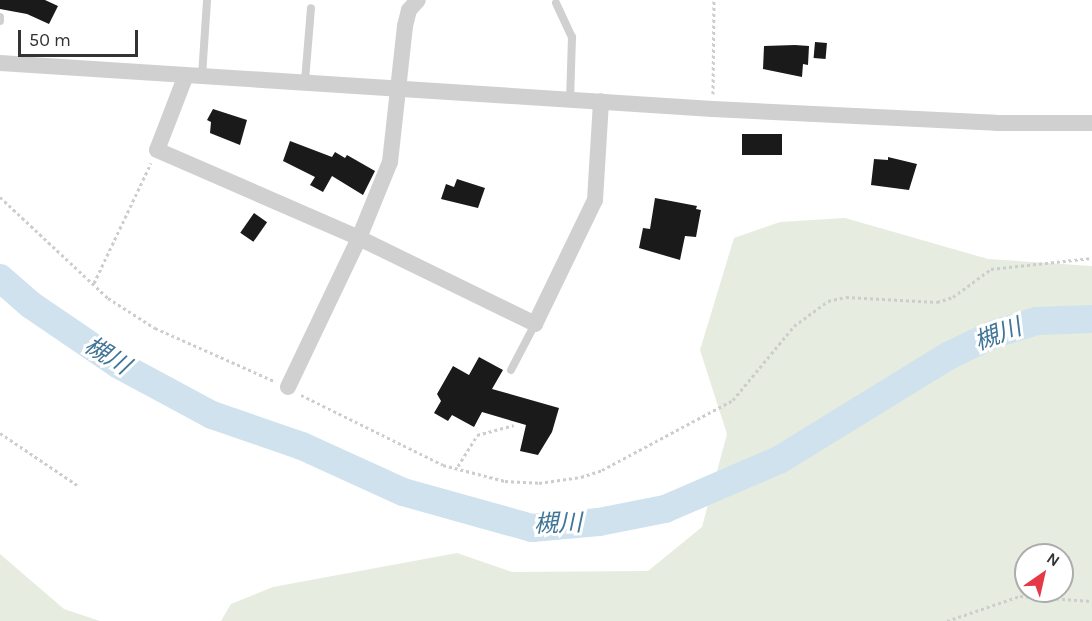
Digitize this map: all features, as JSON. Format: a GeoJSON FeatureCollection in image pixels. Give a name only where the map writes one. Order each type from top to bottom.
{"type":"FeatureCollection","features":[{"type":"Feature","properties":{"kind":"street"},"geometry":{"type":"LineString","coordinates":[[288,387],[359,238],[390,162],[405,26],[409,10],[418,0]]}},
{"type":"Feature","properties":{"kind":"street"},"geometry":{"type":"LineString","coordinates":[[0,63],[400,87],[713,109],[996,123],[1092,123]]}},
{"type":"Feature","properties":{"kind":"street"},"geometry":{"type":"LineString","coordinates":[[194,75],[157,150],[359,238],[535,324],[594,200],[601,101]]}},
{"type":"Feature","properties":{"kind":"lane"},"geometry":{"type":"LineString","coordinates":[[194,75],[207,0]]}},
{"type":"Feature","properties":{"kind":"lane"},"geometry":{"type":"LineString","coordinates":[[556,3],[572,37],[570,99]]}},
{"type":"Feature","properties":{"kind":"lane"},"geometry":{"type":"LineString","coordinates":[[305,81],[311,8]]}},
{"type":"Feature","properties":{"kind":"lane"},"geometry":{"type":"LineString","coordinates":[[511,369],[535,324]]}},
{"type":"Feature","properties":{"kind":"path"},"geometry":{"type":"LineString","coordinates":[[713,109],[714,0]]}},
{"type":"Feature","properties":{"kind":"path"},"geometry":{"type":"LineString","coordinates":[[94,283],[157,150]]}},
{"type":"Feature","properties":{"kind":"path"},"geometry":{"type":"LineString","coordinates":[[0,197],[108,298],[155,328],[288,387],[426,459],[458,466],[505,481],[539,483],[581,477],[602,470],[734,400],[794,326],[828,301],[846,297],[937,302],[953,297],[991,269],[1092,258]]}},
{"type":"Feature","properties":{"kind":"path"},"geometry":{"type":"LineString","coordinates":[[458,466],[477,435],[514,425]]}},
{"type":"Feature","properties":{"kind":"path"},"geometry":{"type":"LineString","coordinates":[[0,433],[77,485]]}},
{"type":"Feature","properties":{"kind":"path"},"geometry":{"type":"LineString","coordinates":[[947,621],[1020,596],[1092,601]]}},
{"type":"Feature","properties":{"kind":"shaded area"},"geometry":{"type":"Polygon","coordinates":[[[845,218],[988,259],[1092,266],[1092,621],[221,621],[231,604],[273,587],[457,553],[512,572],[648,571],[702,527],[727,434],[700,350],[734,238],[780,222],[845,218]]]}},
{"type":"Feature","properties":{"kind":"shaded area"},"geometry":{"type":"Polygon","coordinates":[[[0,554],[64,609],[100,621],[0,621],[0,554]]]}},
{"type":"Feature","properties":{"kind":"building"},"geometry":{"type":"Polygon","coordinates":[[[0,0],[45,0],[58,6],[49,24],[27,14],[0,9],[0,0]]]}},
{"type":"Feature","properties":{"kind":"building"},"geometry":{"type":"Polygon","coordinates":[[[815,42],[827,43],[826,59],[814,58],[815,42]]]}},
{"type":"Feature","properties":{"kind":"building"},"geometry":{"type":"Polygon","coordinates":[[[764,46],[809,46],[808,65],[803,64],[802,77],[763,69],[764,46]]]}},
{"type":"Feature","properties":{"kind":"building"},"geometry":{"type":"Polygon","coordinates":[[[213,109],[247,120],[240,145],[210,133],[211,122],[207,120],[213,109]]]}},
{"type":"Feature","properties":{"kind":"building"},"geometry":{"type":"Polygon","coordinates":[[[742,134],[782,134],[782,155],[742,155],[742,134]]]}},
{"type":"Feature","properties":{"kind":"building"},"geometry":{"type":"Polygon","coordinates":[[[290,141],[332,157],[335,152],[345,158],[347,155],[375,171],[363,195],[332,176],[323,192],[310,185],[315,177],[283,161],[290,141]]]}},
{"type":"Feature","properties":{"kind":"building"},"geometry":{"type":"Polygon","coordinates":[[[888,157],[917,164],[909,190],[871,185],[874,159],[888,160],[888,157]]]}},
{"type":"Feature","properties":{"kind":"building"},"geometry":{"type":"Polygon","coordinates":[[[457,179],[485,188],[478,208],[441,199],[446,184],[454,187],[457,179]]]}},
{"type":"Feature","properties":{"kind":"building"},"geometry":{"type":"Polygon","coordinates":[[[655,198],[697,206],[696,209],[701,210],[696,237],[685,236],[680,260],[639,248],[643,228],[650,229],[655,198]]]}},
{"type":"Feature","properties":{"kind":"building"},"geometry":{"type":"Polygon","coordinates":[[[254,213],[267,222],[253,242],[240,233],[254,213]]]}},
{"type":"Feature","properties":{"kind":"building"},"geometry":{"type":"Polygon","coordinates":[[[479,357],[503,370],[492,389],[559,408],[552,432],[538,455],[520,451],[526,425],[482,412],[474,427],[452,415],[448,421],[434,413],[441,401],[437,394],[453,366],[469,375],[479,357]]]}},
{"type":"Feature","properties":{"kind":"waterway","name":"槻川"},"geometry":{"type":"LineString","coordinates":[[0,278],[31,305],[119,365],[212,415],[302,446],[403,492],[532,528],[599,522],[665,509],[779,460],[948,356],[994,334],[1037,321],[1092,319]]}}]}
